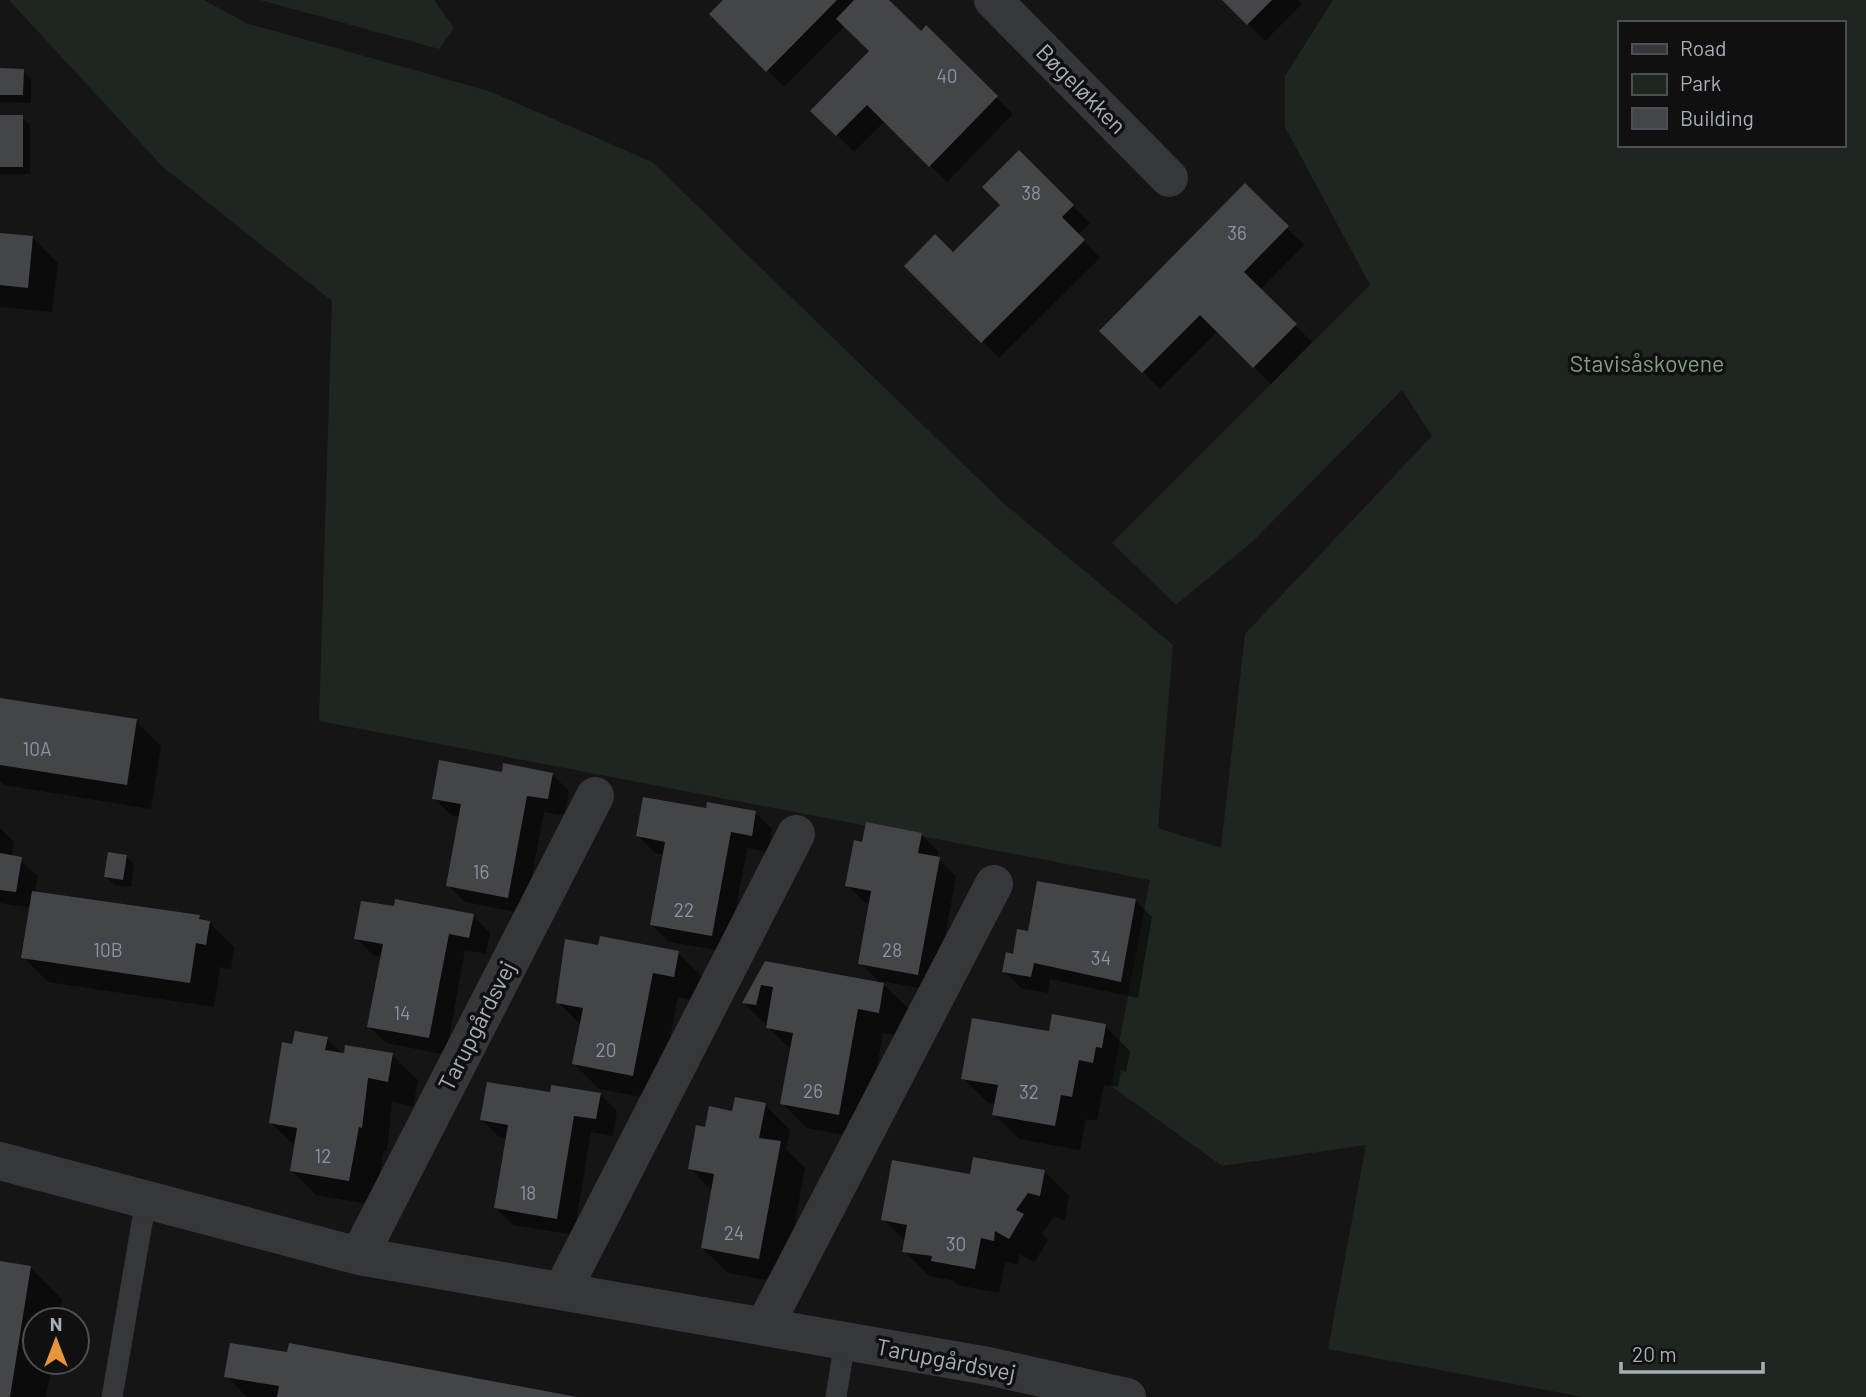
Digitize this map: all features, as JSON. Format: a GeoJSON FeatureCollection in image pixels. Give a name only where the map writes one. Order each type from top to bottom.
{"type":"FeatureCollection","features":[{"type":"Feature","properties":{"kind":"street","name":"Bøgeløkken"},"geometry":{"type":"LineString","coordinates":[[993,0],[1169,178]]}},
{"type":"Feature","properties":{"kind":"street","name":"Tarupgårdsvej"},"geometry":{"type":"LineString","coordinates":[[359,1256],[596,796]]}},
{"type":"Feature","properties":{"kind":"street"},"geometry":{"type":"LineString","coordinates":[[562,1291],[796,834]]}},
{"type":"Feature","properties":{"kind":"street"},"geometry":{"type":"LineString","coordinates":[[764,1327],[994,884]]}},
{"type":"Feature","properties":{"kind":"street","name":"Tarupgårdsvej"},"geometry":{"type":"LineString","coordinates":[[0,1161],[359,1256],[988,1366],[1127,1397]]}},
{"type":"Feature","properties":{"kind":"lane"},"geometry":{"type":"LineString","coordinates":[[112,1397],[146,1200]]}},
{"type":"Feature","properties":{"kind":"lane"},"geometry":{"type":"LineString","coordinates":[[836,1397],[845,1341]]}},
{"type":"Feature","properties":{"kind":"green space","name":"Stavisåskovene"},"geometry":{"type":"Polygon","coordinates":[[[9,0],[204,0],[246,23],[489,91],[652,162],[1000,500],[1173,645],[1158,828],[1221,848],[1245,634],[1432,436],[1402,390],[1252,542],[1176,605],[1112,543],[1370,285],[1285,127],[1285,76],[1333,0],[1866,0],[1866,1397],[1583,1397],[1328,1349],[1366,1145],[1222,1166],[1111,1086],[1150,880],[319,721],[332,301],[163,167],[9,0]]]}},
{"type":"Feature","properties":{"kind":"green space"},"geometry":{"type":"Polygon","coordinates":[[[260,0],[434,0],[454,28],[439,49],[260,0]]]}},
{"type":"Feature","properties":{"kind":"building"},"geometry":{"type":"Polygon","coordinates":[[[723,0],[837,0],[766,72],[709,14],[723,0]]]}},
{"type":"Feature","properties":{"kind":"building"},"geometry":{"type":"Polygon","coordinates":[[[854,0],[889,0],[921,31],[926,25],[998,96],[929,167],[867,105],[836,136],[810,111],[869,51],[836,19],[854,0]]]}},
{"type":"Feature","properties":{"kind":"building"},"geometry":{"type":"Polygon","coordinates":[[[1222,0],[1272,0],[1247,25],[1222,0]]]}},
{"type":"Feature","properties":{"kind":"building"},"geometry":{"type":"Polygon","coordinates":[[[0,68],[24,69],[23,95],[0,95],[0,68]]]}},
{"type":"Feature","properties":{"kind":"building"},"geometry":{"type":"Polygon","coordinates":[[[0,115],[23,115],[23,167],[0,167],[0,115]]]}},
{"type":"Feature","properties":{"kind":"building"},"geometry":{"type":"Polygon","coordinates":[[[1019,150],[1074,205],[1062,217],[1085,240],[981,343],[904,266],[935,234],[953,252],[1000,205],[982,187],[1019,150]]]}},
{"type":"Feature","properties":{"kind":"building"},"geometry":{"type":"Polygon","coordinates":[[[1245,183],[1289,226],[1244,272],[1297,324],[1253,368],[1200,315],[1142,373],[1099,331],[1245,183]]]}},
{"type":"Feature","properties":{"kind":"building"},"geometry":{"type":"Polygon","coordinates":[[[0,233],[33,236],[28,288],[0,285],[0,233]]]}},
{"type":"Feature","properties":{"kind":"building"},"geometry":{"type":"Polygon","coordinates":[[[0,698],[137,719],[127,785],[0,765],[0,698]]]}},
{"type":"Feature","properties":{"kind":"building"},"geometry":{"type":"Polygon","coordinates":[[[439,760],[502,772],[503,763],[553,773],[548,799],[527,796],[508,898],[446,886],[461,804],[432,799],[439,760]]]}},
{"type":"Feature","properties":{"kind":"building"},"geometry":{"type":"Polygon","coordinates":[[[643,797],[706,808],[707,802],[756,811],[752,836],[731,832],[712,936],[650,925],[665,842],[636,836],[643,797]]]}},
{"type":"Feature","properties":{"kind":"building"},"geometry":{"type":"Polygon","coordinates":[[[866,822],[922,833],[918,853],[940,857],[918,975],[858,964],[871,891],[845,886],[854,840],[862,842],[866,822]]]}},
{"type":"Feature","properties":{"kind":"building"},"geometry":{"type":"Polygon","coordinates":[[[108,852],[127,855],[123,880],[104,877],[108,852]]]}},
{"type":"Feature","properties":{"kind":"building"},"geometry":{"type":"Polygon","coordinates":[[[0,853],[22,857],[16,892],[0,890],[0,853]]]}},
{"type":"Feature","properties":{"kind":"building"},"geometry":{"type":"Polygon","coordinates":[[[1037,881],[1136,899],[1121,982],[1034,963],[1031,977],[1002,972],[1006,952],[1013,954],[1017,929],[1028,931],[1037,881]]]}},
{"type":"Feature","properties":{"kind":"building"},"geometry":{"type":"Polygon","coordinates":[[[32,891],[200,915],[199,919],[210,921],[206,945],[196,943],[190,983],[21,958],[32,891]]]}},
{"type":"Feature","properties":{"kind":"building"},"geometry":{"type":"Polygon","coordinates":[[[395,899],[474,914],[469,938],[449,934],[429,1038],[367,1027],[383,944],[354,939],[361,901],[394,906],[395,899]]]}},
{"type":"Feature","properties":{"kind":"building"},"geometry":{"type":"Polygon","coordinates":[[[600,936],[679,951],[674,977],[653,973],[633,1076],[572,1064],[583,1008],[556,1003],[565,939],[598,945],[600,936]]]}},
{"type":"Feature","properties":{"kind":"building"},"geometry":{"type":"Polygon","coordinates":[[[765,961],[884,983],[879,1013],[858,1009],[839,1115],[780,1104],[793,1033],[766,1028],[773,987],[761,985],[756,1005],[742,1003],[765,961]]]}},
{"type":"Feature","properties":{"kind":"building"},"geometry":{"type":"Polygon","coordinates":[[[1052,1014],[1106,1024],[1102,1048],[1096,1047],[1093,1063],[1079,1060],[1072,1097],[1061,1095],[1055,1126],[992,1115],[998,1085],[961,1079],[972,1018],[1049,1031],[1052,1014]]]}},
{"type":"Feature","properties":{"kind":"building"},"geometry":{"type":"Polygon","coordinates":[[[295,1031],[328,1037],[325,1050],[344,1053],[345,1045],[393,1053],[388,1082],[368,1078],[362,1128],[359,1127],[349,1181],[290,1171],[297,1128],[269,1123],[282,1042],[292,1044],[295,1031]]]}},
{"type":"Feature","properties":{"kind":"building"},"geometry":{"type":"Polygon","coordinates":[[[487,1082],[550,1092],[551,1085],[601,1093],[596,1119],[574,1116],[557,1219],[494,1208],[508,1125],[480,1120],[487,1082]]]}},
{"type":"Feature","properties":{"kind":"building"},"geometry":{"type":"Polygon","coordinates":[[[735,1097],[766,1103],[759,1138],[781,1141],[759,1259],[701,1248],[714,1174],[688,1169],[696,1125],[705,1127],[709,1106],[732,1111],[735,1097]]]}},
{"type":"Feature","properties":{"kind":"building"},"geometry":{"type":"Polygon","coordinates":[[[973,1157],[1045,1170],[1040,1196],[1028,1193],[1016,1210],[1024,1214],[1009,1239],[995,1231],[994,1241],[981,1238],[975,1269],[931,1261],[932,1256],[902,1252],[907,1225],[881,1220],[892,1160],[970,1174],[973,1157]]]}},
{"type":"Feature","properties":{"kind":"building"},"geometry":{"type":"Polygon","coordinates":[[[0,1261],[31,1266],[25,1306],[21,1306],[21,1328],[10,1397],[0,1397],[0,1261]]]}},
{"type":"Feature","properties":{"kind":"building"},"geometry":{"type":"Polygon","coordinates":[[[230,1343],[287,1352],[289,1343],[577,1397],[277,1397],[279,1386],[224,1377],[230,1343]]]}}]}
